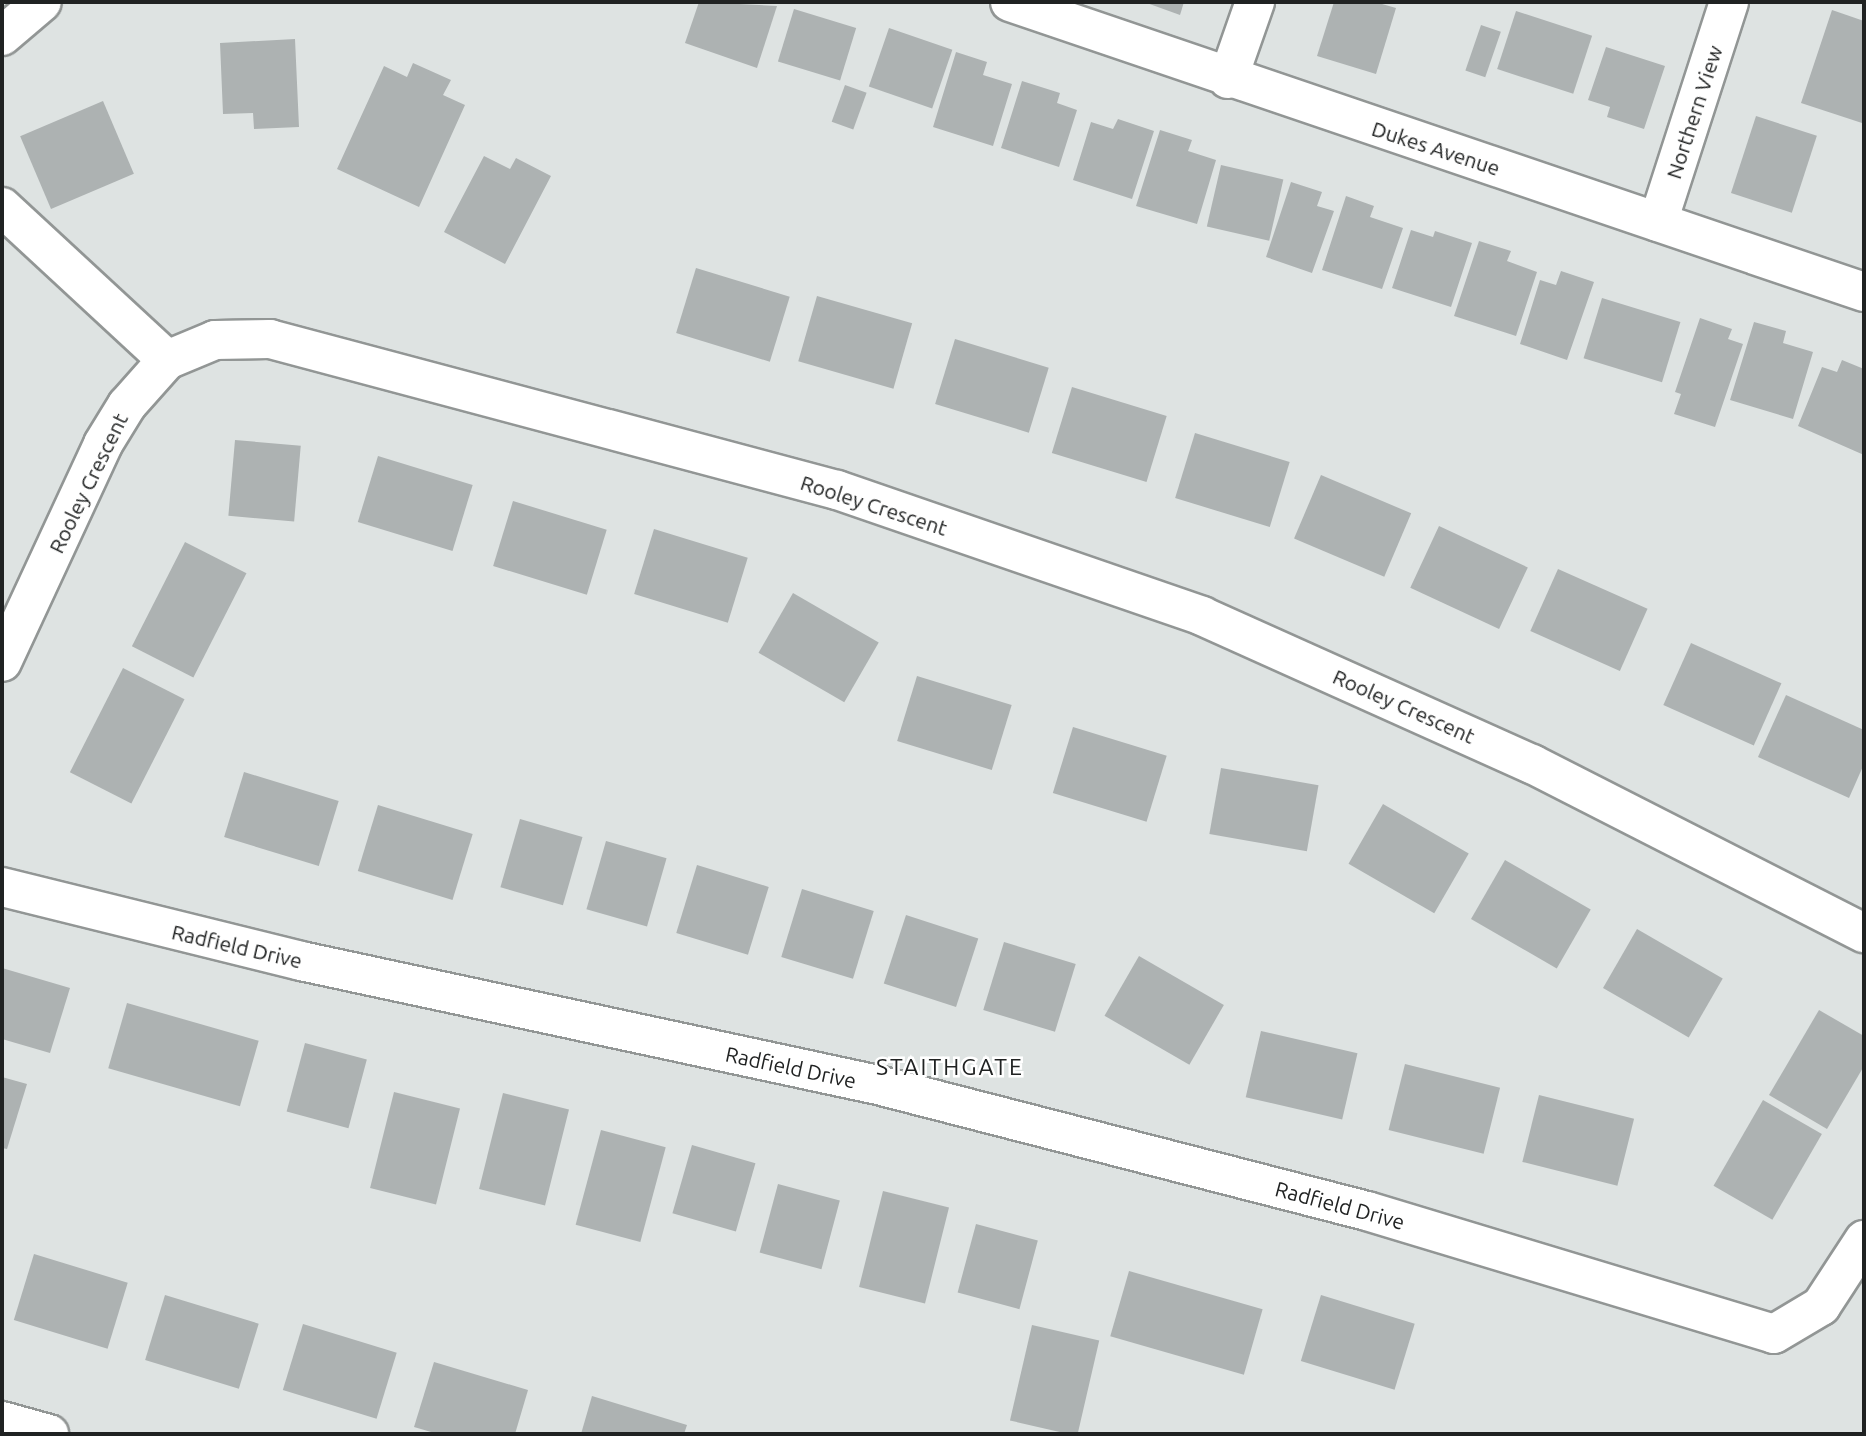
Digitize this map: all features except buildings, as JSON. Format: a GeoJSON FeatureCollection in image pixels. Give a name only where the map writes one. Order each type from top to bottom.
{"type":"FeatureCollection","features":[{"type":"Feature","properties":{"kind":"street"},"geometry":{"type":"LineString","coordinates":[[2,36],[42,2]]}},
{"type":"Feature","properties":{"kind":"street","name":"Dukes Avenue"},"geometry":{"type":"LineString","coordinates":[[1010,2],[1228,79],[1864,292]]}},
{"type":"Feature","properties":{"kind":"street"},"geometry":{"type":"LineString","coordinates":[[1228,79],[1255,2]]}},
{"type":"Feature","properties":{"kind":"street","name":"Northern View"},"geometry":{"type":"LineString","coordinates":[[1658,222],[1730,2]]}},
{"type":"Feature","properties":{"kind":"street"},"geometry":{"type":"LineString","coordinates":[[2,206],[167,360]]}},
{"type":"Feature","properties":{"kind":"street","name":"Rooley Crescent"},"geometry":{"type":"LineString","coordinates":[[2,662],[103,444],[127,405],[167,360],[215,340],[270,339],[837,490],[1202,616],[1532,764],[1864,933]]}},
{"type":"Feature","properties":{"kind":"street","name":"Radfield Drive"},"geometry":{"type":"LineString","coordinates":[[2,887],[301,961],[878,1085],[1367,1211],[1774,1334],[1821,1306],[1864,1240]]}},
{"type":"Feature","properties":{"kind":"street"},"geometry":{"type":"LineString","coordinates":[[2,1421],[50,1434]]}},
{"type":"Feature","properties":{"kind":"district","name":"STAITHGATE"},"geometry":{"type":"Point","coordinates":[950,1067]}}]}
